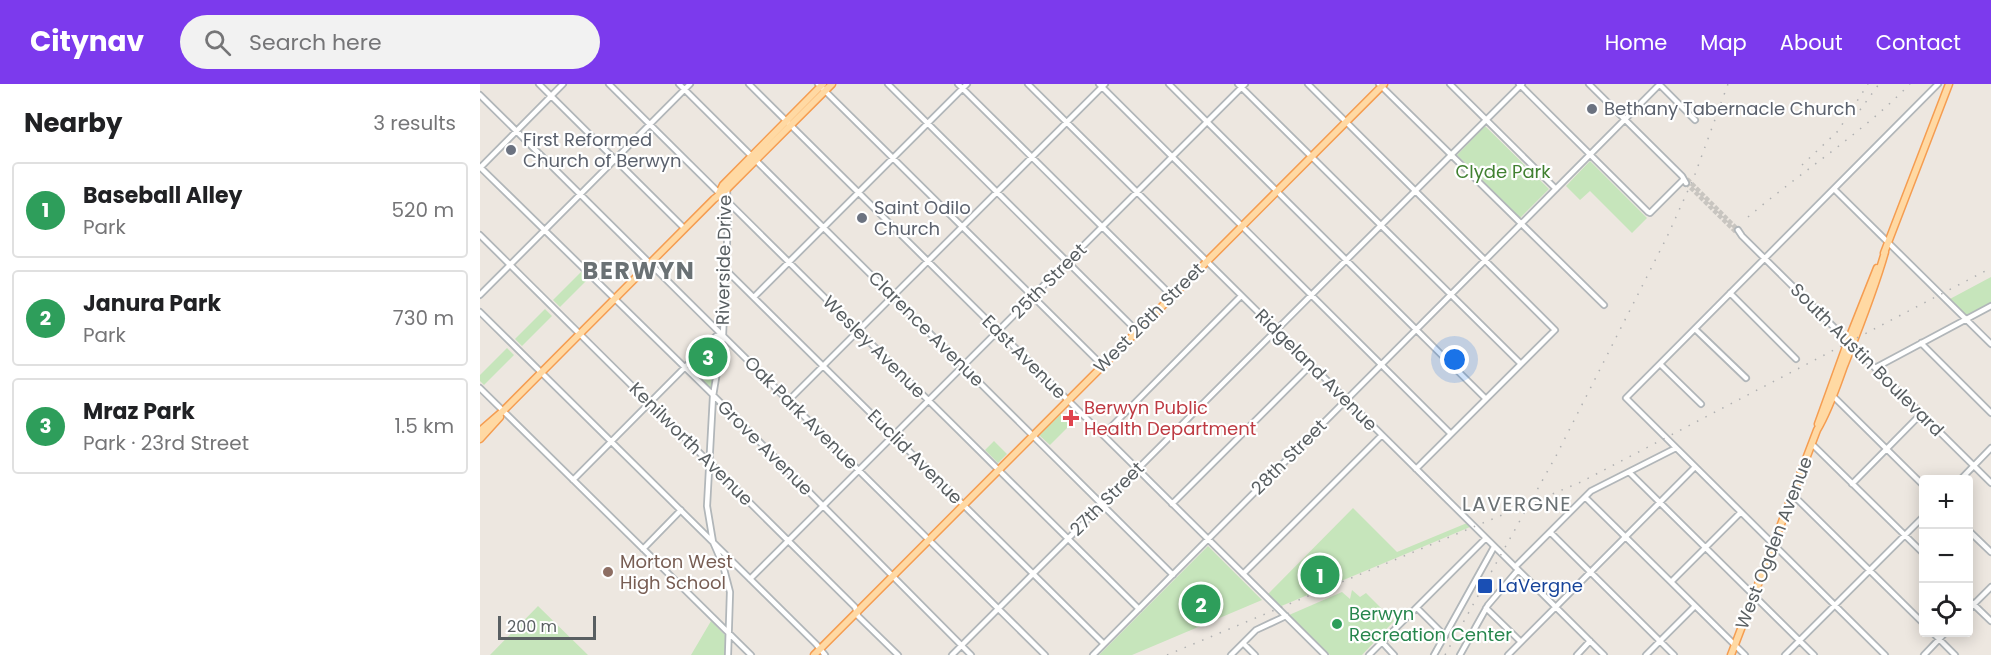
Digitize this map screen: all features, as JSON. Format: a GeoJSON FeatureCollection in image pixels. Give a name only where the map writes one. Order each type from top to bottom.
{"type":"FeatureCollection","features":[{"type":"Feature","properties":{"kind":"main road"},"geometry":{"type":"LineString","coordinates":[[480,431],[503,411],[719,194],[822,86],[832,84]]}},
{"type":"Feature","properties":{"kind":"main road","name":"West Ogden Avenue"},"geometry":{"type":"LineString","coordinates":[[1817,430],[1820,416],[1877,280],[1888,243],[1949,84]]}},
{"type":"Feature","properties":{"kind":"main road","name":"West 26th Street"},"geometry":{"type":"LineString","coordinates":[[814,655],[1382,85]]}},
{"type":"Feature","properties":{"kind":"main road","name":"West Ogden Avenue"},"geometry":{"type":"LineString","coordinates":[[1731,655],[1817,430],[1833,396],[1850,343]]}},
{"type":"Feature","properties":{"kind":"main road"},"geometry":{"type":"LineString","coordinates":[[480,439],[503,411]]}},
{"type":"Feature","properties":{"kind":"street"},"geometry":{"type":"LineString","coordinates":[[539,84],[684,228]]}},
{"type":"Feature","properties":{"kind":"street"},"geometry":{"type":"LineString","coordinates":[[480,168],[563,84]]}},
{"type":"Feature","properties":{"kind":"street","name":"Wesley Avenue"},"geometry":{"type":"LineString","coordinates":[[609,84],[1139,609]]}},
{"type":"Feature","properties":{"kind":"street","name":"Clarence Avenue"},"geometry":{"type":"LineString","coordinates":[[679,84],[1173,575]]}},
{"type":"Feature","properties":{"kind":"street"},"geometry":{"type":"LineString","coordinates":[[480,295],[690,84]]}},
{"type":"Feature","properties":{"kind":"street","name":"East Avenue"},"geometry":{"type":"LineString","coordinates":[[749,84],[1325,655]]}},
{"type":"Feature","properties":{"kind":"street"},"geometry":{"type":"LineString","coordinates":[[888,84],[1137,331]]}},
{"type":"Feature","properties":{"kind":"street","name":"Ridgeland Avenue"},"geometry":{"type":"LineString","coordinates":[[1028,84],[1604,655]]}},
{"type":"Feature","properties":{"kind":"street"},"geometry":{"type":"LineString","coordinates":[[1168,84],[1486,399]]}},
{"type":"Feature","properties":{"kind":"street"},"geometry":{"type":"LineString","coordinates":[[1308,84],[1555,330],[1416,469]]}},
{"type":"Feature","properties":{"kind":"street"},"geometry":{"type":"LineString","coordinates":[[1450,84],[1556,189]]}},
{"type":"Feature","properties":{"kind":"street"},"geometry":{"type":"LineString","coordinates":[[1520,85],[1650,213],[1685,180],[1589,84]]}},
{"type":"Feature","properties":{"kind":"street"},"geometry":{"type":"LineString","coordinates":[[1660,84],[1695,120]]}},
{"type":"Feature","properties":{"kind":"street","name":"28th Street"},"geometry":{"type":"LineString","coordinates":[[1093,655],[1660,84]]}},
{"type":"Feature","properties":{"kind":"street"},"geometry":{"type":"LineString","coordinates":[[1885,655],[1626,398],[1938,84]]}},
{"type":"Feature","properties":{"kind":"street"},"geometry":{"type":"LineString","coordinates":[[754,297],[928,123],[962,85],[1172,296]]}},
{"type":"Feature","properties":{"kind":"street"},"geometry":{"type":"LineString","coordinates":[[788,400],[1102,85],[1451,434]]}},
{"type":"Feature","properties":{"kind":"street"},"geometry":{"type":"LineString","coordinates":[[1242,85],[1521,364]]}},
{"type":"Feature","properties":{"kind":"street","name":"25th Street"},"geometry":{"type":"LineString","coordinates":[[750,579],[1242,85]]}},
{"type":"Feature","properties":{"kind":"street"},"geometry":{"type":"LineString","coordinates":[[1382,85],[1604,305]]}},
{"type":"Feature","properties":{"kind":"street","name":"27th Street"},"geometry":{"type":"LineString","coordinates":[[952,655],[1520,85]]}},
{"type":"Feature","properties":{"kind":"street"},"geometry":{"type":"LineString","coordinates":[[822,86],[1102,365]]}},
{"type":"Feature","properties":{"kind":"street","name":"Oak Park Avenue"},"geometry":{"type":"LineString","coordinates":[[480,95],[1045,655]]}},
{"type":"Feature","properties":{"kind":"street","name":"Grove Avenue"},"geometry":{"type":"LineString","coordinates":[[480,168],[615,298],[971,655]]}},
{"type":"Feature","properties":{"kind":"street","name":"Riverside Drive"},"geometry":{"type":"LineString","coordinates":[[725,187],[728,202],[723,336],[713,396],[707,506],[713,542],[720,554],[729,584],[728,655]]}},
{"type":"Feature","properties":{"kind":"street"},"geometry":{"type":"LineString","coordinates":[[1834,189],[1991,344]]}},
{"type":"Feature","properties":{"kind":"street","name":"South Austin Boulevard"},"geometry":{"type":"LineString","coordinates":[[1737,231],[1991,483]]}},
{"type":"Feature","properties":{"kind":"street","name":"Kenilworth Avenue"},"geometry":{"type":"LineString","coordinates":[[480,235],[855,608],[858,616],[898,655]]}},
{"type":"Feature","properties":{"kind":"street","name":"Euclid Avenue"},"geometry":{"type":"LineString","coordinates":[[726,270],[1104,644]]}},
{"type":"Feature","properties":{"kind":"street"},"geometry":{"type":"LineString","coordinates":[[1730,293],[1796,359]]}},
{"type":"Feature","properties":{"kind":"street"},"geometry":{"type":"LineString","coordinates":[[1102,435],[1241,296]]}},
{"type":"Feature","properties":{"kind":"street"},"geometry":{"type":"LineString","coordinates":[[1875,368],[1991,306]]}},
{"type":"Feature","properties":{"kind":"street"},"geometry":{"type":"LineString","coordinates":[[480,312],[825,655]]}},
{"type":"Feature","properties":{"kind":"street"},"geometry":{"type":"LineString","coordinates":[[1695,328],[1746,378]]}},
{"type":"Feature","properties":{"kind":"street"},"geometry":{"type":"LineString","coordinates":[[573,480],[716,336],[723,336]]}},
{"type":"Feature","properties":{"kind":"street"},"geometry":{"type":"LineString","coordinates":[[1921,344],[1991,413]]}},
{"type":"Feature","properties":{"kind":"street"},"geometry":{"type":"LineString","coordinates":[[1660,364],[1701,404]]}},
{"type":"Feature","properties":{"kind":"street"},"geometry":{"type":"LineString","coordinates":[[1172,504],[1311,365]]}},
{"type":"Feature","properties":{"kind":"street"},"geometry":{"type":"LineString","coordinates":[[480,388],[751,655]]}},
{"type":"Feature","properties":{"kind":"street"},"geometry":{"type":"LineString","coordinates":[[1833,396],[1919,482]]}},
{"type":"Feature","properties":{"kind":"street"},"geometry":{"type":"LineString","coordinates":[[1852,484],[1921,414]]}},
{"type":"Feature","properties":{"kind":"street"},"geometry":{"type":"LineString","coordinates":[[1242,574],[1382,435]]}},
{"type":"Feature","properties":{"kind":"street"},"geometry":{"type":"LineString","coordinates":[[1812,444],[1919,550]]}},
{"type":"Feature","properties":{"kind":"street"},"geometry":{"type":"LineString","coordinates":[[1462,654],[1486,608],[1516,569],[1585,497],[1629,471],[1676,448]]}},
{"type":"Feature","properties":{"kind":"street"},"geometry":{"type":"LineString","coordinates":[[1965,475],[1991,448]]}},
{"type":"Feature","properties":{"kind":"street"},"geometry":{"type":"LineString","coordinates":[[1509,655],[1695,467]]}},
{"type":"Feature","properties":{"kind":"street"},"geometry":{"type":"LineString","coordinates":[[1629,471],[1814,655]]}},
{"type":"Feature","properties":{"kind":"street"},"geometry":{"type":"LineString","coordinates":[[1792,494],[1919,620]]}},
{"type":"Feature","properties":{"kind":"street"},"geometry":{"type":"LineString","coordinates":[[1585,497],[1745,655]]}},
{"type":"Feature","properties":{"kind":"street"},"geometry":{"type":"LineString","coordinates":[[643,549],[681,510]]}},
{"type":"Feature","properties":{"kind":"street"},"geometry":{"type":"LineString","coordinates":[[1671,582],[1741,512]]}},
{"type":"Feature","properties":{"kind":"street"},"geometry":{"type":"LineString","coordinates":[[1785,655],[1919,520]]}},
{"type":"Feature","properties":{"kind":"street"},"geometry":{"type":"LineString","coordinates":[[1550,532],[1674,655]]}},
{"type":"Feature","properties":{"kind":"street"},"geometry":{"type":"LineString","coordinates":[[1973,535],[1991,552]]}},
{"type":"Feature","properties":{"kind":"street"},"geometry":{"type":"LineString","coordinates":[[1369,655],[1486,538]]}},
{"type":"Feature","properties":{"kind":"street"},"geometry":{"type":"LineString","coordinates":[[1434,655],[1494,547]]}},
{"type":"Feature","properties":{"kind":"street"},"geometry":{"type":"LineString","coordinates":[[1991,587],[1974,604],[1991,621]]}},
{"type":"Feature","properties":{"kind":"street"},"geometry":{"type":"LineString","coordinates":[[1646,655],[1695,606]]}},
{"type":"Feature","properties":{"kind":"street"},"geometry":{"type":"LineString","coordinates":[[1417,608],[1445,636]]}},
{"type":"Feature","properties":{"kind":"street"},"geometry":{"type":"LineString","coordinates":[[1486,608],[1521,642]]}},
{"type":"Feature","properties":{"kind":"street"},"geometry":{"type":"LineString","coordinates":[[1231,655],[1256,630],[1286,616]]}},
{"type":"Feature","properties":{"kind":"street"},"geometry":{"type":"LineString","coordinates":[[1937,637],[1955,655]]}},
{"type":"Feature","properties":{"kind":"street"},"geometry":{"type":"LineString","coordinates":[[1924,655],[1941,637]]}},
{"type":"Feature","properties":{"kind":"street"},"geometry":{"type":"LineString","coordinates":[[1576,655],[1590,641]]}},
{"type":"Feature","properties":{"kind":"street"},"geometry":{"type":"LineString","coordinates":[[1382,642],[1394,655]]}},
{"type":"Feature","properties":{"kind":"street"},"geometry":{"type":"LineString","coordinates":[[1243,643],[1255,655]]}},
{"type":"Feature","properties":{"kind":"green space","name":"Clyde Park"},"geometry":{"type":"Polygon","coordinates":[[[1485,126],[1549,189],[1520,218],[1457,155],[1485,126]]]}},
{"type":"Feature","properties":{"kind":"green space"},"geometry":{"type":"Polygon","coordinates":[[[1590,161],[1647,218],[1632,233],[1590,191],[1580,200],[1566,186],[1590,161]]]}},
{"type":"Feature","properties":{"kind":"green space"},"geometry":{"type":"Polygon","coordinates":[[[583,270],[590,277],[560,307],[553,300],[583,270]]]}},
{"type":"Feature","properties":{"kind":"green space"},"geometry":{"type":"Polygon","coordinates":[[[1991,277],[1991,305],[1966,318],[1948,300],[1991,277]]]}},
{"type":"Feature","properties":{"kind":"green space"},"geometry":{"type":"Polygon","coordinates":[[[545,309],[552,316],[522,346],[515,339],[545,309]]]}},
{"type":"Feature","properties":{"kind":"green space"},"geometry":{"type":"Polygon","coordinates":[[[718,338],[720,339],[712,386],[709,388],[688,367],[718,338]]]}},
{"type":"Feature","properties":{"kind":"green space"},"geometry":{"type":"Polygon","coordinates":[[[507,348],[514,355],[484,385],[480,381],[480,375],[507,348]]]}},
{"type":"Feature","properties":{"kind":"green space"},"geometry":{"type":"Polygon","coordinates":[[[1061,414],[1071,424],[1050,445],[1039,435],[1061,414]]]}},
{"type":"Feature","properties":{"kind":"green space"},"geometry":{"type":"Polygon","coordinates":[[[994,441],[1007,454],[998,463],[985,450],[994,441]]]}},
{"type":"Feature","properties":{"kind":"green space"},"geometry":{"type":"Polygon","coordinates":[[[1353,508],[1397,552],[1467,523],[1470,527],[1279,607],[1267,595],[1353,508]]]}},
{"type":"Feature","properties":{"kind":"green space"},"geometry":{"type":"Polygon","coordinates":[[[1208,546],[1262,600],[1132,655],[1099,655],[1208,546]]]}},
{"type":"Feature","properties":{"kind":"green space","name":"Berwyn Recreation Center"},"geometry":{"type":"Polygon","coordinates":[[[1352,590],[1360,597],[1366,593],[1394,621],[1362,655],[1330,655],[1289,615],[1342,592],[1350,599],[1352,590]]]}},
{"type":"Feature","properties":{"kind":"green space"},"geometry":{"type":"Polygon","coordinates":[[[538,606],[588,655],[490,655],[538,606]]]}},
{"type":"Feature","properties":{"kind":"green space"},"geometry":{"type":"Polygon","coordinates":[[[711,621],[726,636],[725,655],[691,655],[711,621]]]}},
{"type":"Feature","properties":{"kind":"tunnel"},"geometry":{"type":"LineString","coordinates":[[1687,179],[1738,230]]}},
{"type":"Feature","properties":{"kind":"tunnel"},"geometry":{"type":"LineString","coordinates":[[1686,183],[1736,232]]}},
{"type":"Feature","properties":{"kind":"railway"},"geometry":{"type":"LineString","coordinates":[[1445,655],[1556,456],[1667,237],[1694,177],[1728,84]]}},
{"type":"Feature","properties":{"kind":"railway"},"geometry":{"type":"LineString","coordinates":[[1802,165],[1838,131],[1868,84]]}},
{"type":"Feature","properties":{"kind":"railway"},"geometry":{"type":"LineString","coordinates":[[1860,110],[1879,84]]}},
{"type":"Feature","properties":{"kind":"railway"},"geometry":{"type":"LineString","coordinates":[[1748,217],[1871,120],[1910,84]]}},
{"type":"Feature","properties":{"kind":"railway"},"geometry":{"type":"LineString","coordinates":[[1167,655],[1581,482],[1991,268]]}},
{"type":"Feature","properties":{"kind":"place","name":"Bethany Tabernacle Church"},"geometry":{"type":"Point","coordinates":[1592,109]}},
{"type":"Feature","properties":{"kind":"place","name":"First Reformed Church of Berwyn"},"geometry":{"type":"Point","coordinates":[511,150]}},
{"type":"Feature","properties":{"kind":"place","name":"Saint Odilo Church"},"geometry":{"type":"Point","coordinates":[862,218]}},
{"type":"Feature","properties":{"kind":"place","name":"Mraz Park"},"geometry":{"type":"Point","coordinates":[708,357]}},
{"type":"Feature","properties":{"kind":"place","name":"Berwyn Public Health Department"},"geometry":{"type":"Point","coordinates":[1071,418]}},
{"type":"Feature","properties":{"kind":"place","name":"Morton West High School"},"geometry":{"type":"Point","coordinates":[608,572]}},
{"type":"Feature","properties":{"kind":"place","name":"Baseball Alley"},"geometry":{"type":"Point","coordinates":[1320,575]}},
{"type":"Feature","properties":{"kind":"place","name":"LaVergne"},"geometry":{"type":"Point","coordinates":[1485,586]}},
{"type":"Feature","properties":{"kind":"place","name":"Janura Park"},"geometry":{"type":"Point","coordinates":[1201,604]}},
{"type":"Feature","properties":{"kind":"place","name":"Berwyn Recreation Center"},"geometry":{"type":"Point","coordinates":[1337,624]}},
{"type":"Feature","properties":{"kind":"district","name":"BERWYN"},"geometry":{"type":"Point","coordinates":[639,271]}},
{"type":"Feature","properties":{"kind":"district","name":"LAVERGNE"},"geometry":{"type":"Point","coordinates":[1517,504]}}]}
